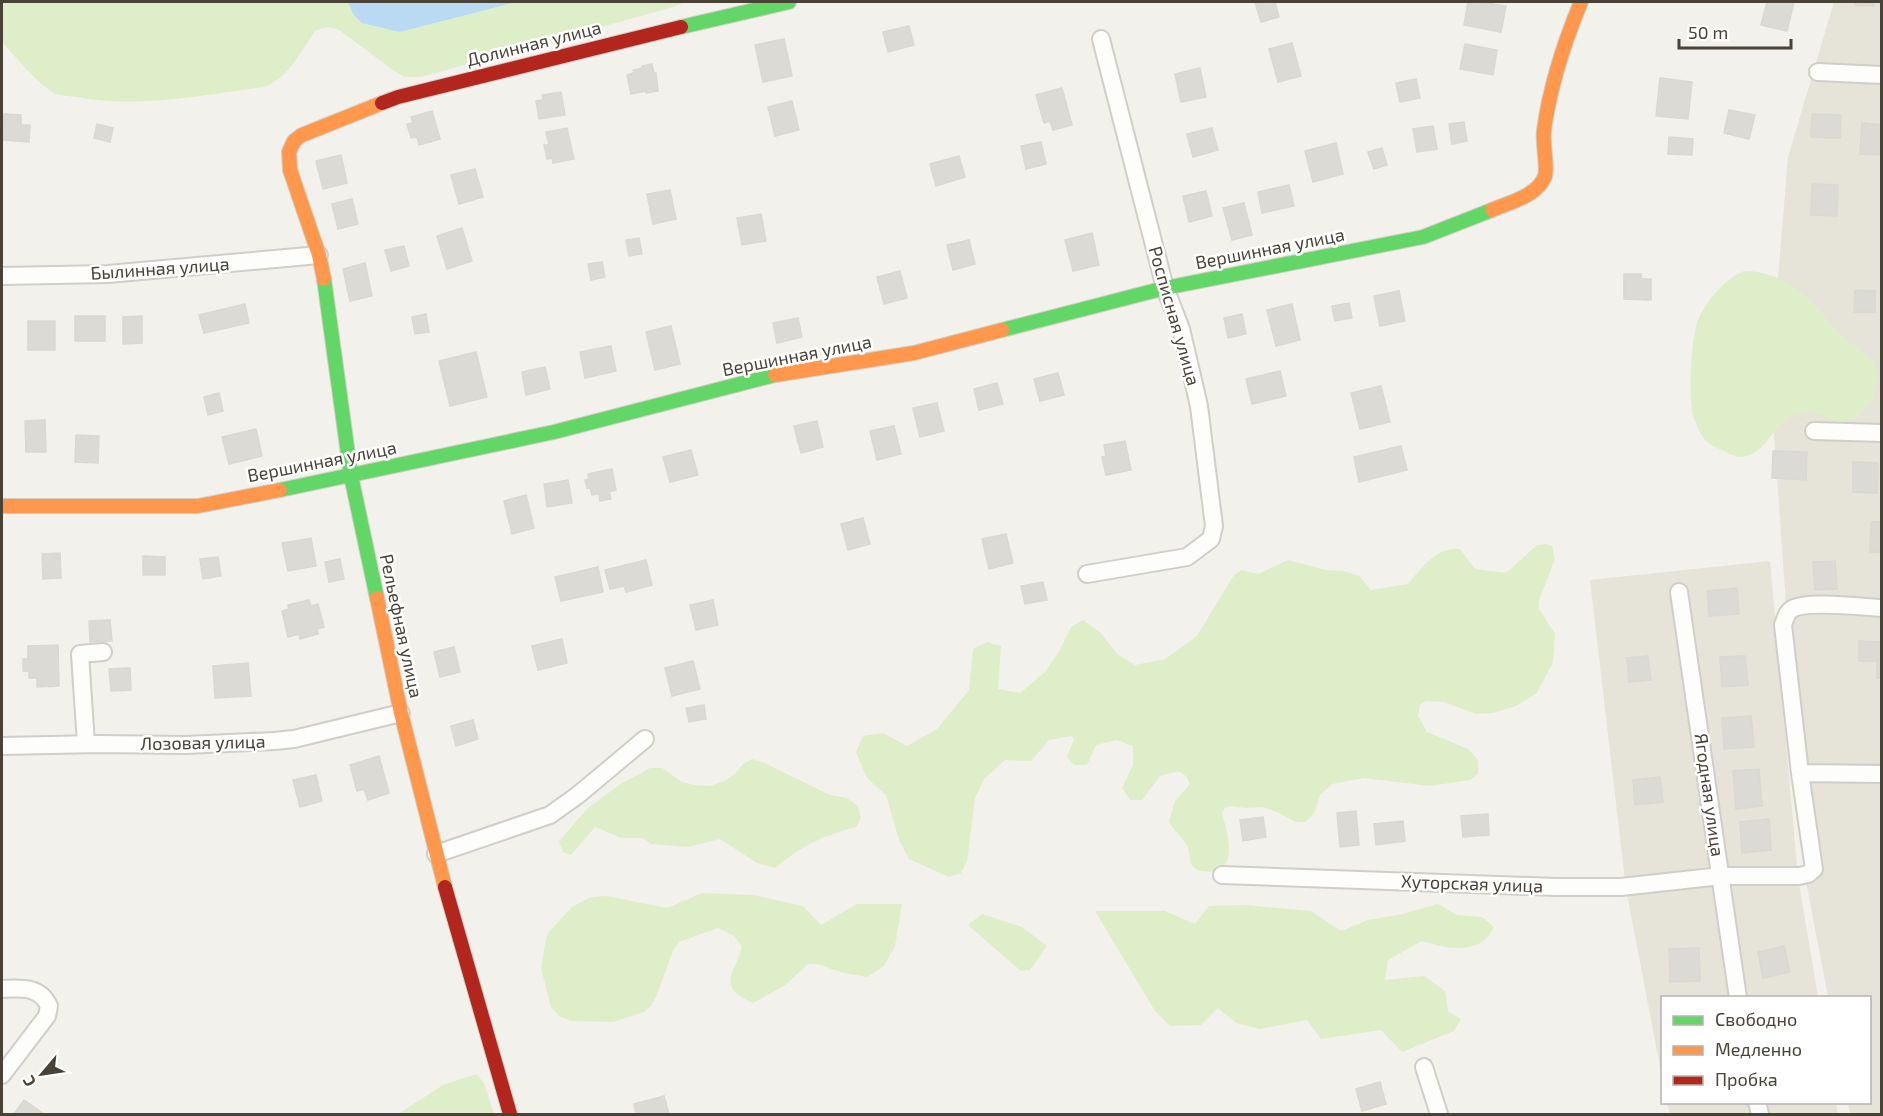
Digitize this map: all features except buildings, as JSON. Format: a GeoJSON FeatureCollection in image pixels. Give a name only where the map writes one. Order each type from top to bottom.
{"type":"FeatureCollection","features":[{"type":"Feature","properties":{"kind":"street","name":"Долинная улица"},"geometry":{"type":"LineString","coordinates":[[294,141],[302,135],[398,97],[620,41],[789,2]]}},
{"type":"Feature","properties":{"kind":"street","name":"Вершинная улица"},"geometry":{"type":"LineString","coordinates":[[2,507],[198,506],[554,432],[777,374],[914,353],[1165,288],[1423,237],[1514,201],[1535,190],[1545,176],[1543,134],[1548,103],[1569,30],[1581,2]]}},
{"type":"Feature","properties":{"kind":"street","name":"Росписная улица"},"geometry":{"type":"LineString","coordinates":[[1087,574],[1187,557],[1211,539],[1214,526],[1199,406],[1181,329],[1165,288],[1101,39]]}},
{"type":"Feature","properties":{"kind":"street"},"geometry":{"type":"LineString","coordinates":[[1818,72],[1881,75]]}},
{"type":"Feature","properties":{"kind":"street","name":"Рельефная улица"},"geometry":{"type":"LineString","coordinates":[[294,141],[289,152],[290,171],[319,255],[328,296],[351,476],[401,713],[436,854],[510,1114]]}},
{"type":"Feature","properties":{"kind":"street","name":"Былинная улица"},"geometry":{"type":"LineString","coordinates":[[2,276],[108,274],[319,255]]}},
{"type":"Feature","properties":{"kind":"street"},"geometry":{"type":"LineString","coordinates":[[1814,431],[1881,433]]}},
{"type":"Feature","properties":{"kind":"street","name":"Ягодная улица"},"geometry":{"type":"LineString","coordinates":[[1679,592],[1738,996]]}},
{"type":"Feature","properties":{"kind":"street"},"geometry":{"type":"LineString","coordinates":[[1881,608],[1811,605],[1793,609],[1786,615],[1783,625],[1800,773],[1881,774]]}},
{"type":"Feature","properties":{"kind":"street"},"geometry":{"type":"LineString","coordinates":[[86,744],[80,654],[103,652]]}},
{"type":"Feature","properties":{"kind":"street","name":"Лозовая улица"},"geometry":{"type":"LineString","coordinates":[[2,746],[186,745],[274,741],[294,739],[401,713]]}},
{"type":"Feature","properties":{"kind":"street"},"geometry":{"type":"LineString","coordinates":[[436,854],[550,815],[578,795],[645,739]]}},
{"type":"Feature","properties":{"kind":"street","name":"Хуторская улица"},"geometry":{"type":"LineString","coordinates":[[1222,875],[1556,887],[1621,887],[1721,876],[1799,876],[1812,872],[1814,869],[1800,773]]}},
{"type":"Feature","properties":{"kind":"street"},"geometry":{"type":"LineString","coordinates":[[2,989],[31,989],[40,993],[50,1006],[47,1016],[2,1075]]}},
{"type":"Feature","properties":{"kind":"street"},"geometry":{"type":"LineString","coordinates":[[1424,1067],[1439,1114]]}},
{"type":"Feature","properties":{"kind":"shaded area"},"geometry":{"type":"Polygon","coordinates":[[[1834,2],[1881,2],[1881,1114],[1850,1114],[1848,1104],[1871,1104],[1871,996],[1828,996],[1805,876],[1770,377],[1788,157],[1834,2]]]}},
{"type":"Feature","properties":{"kind":"shaded area"},"geometry":{"type":"Polygon","coordinates":[[[1770,561],[1798,878],[1818,996],[1661,996],[1661,1072],[1626,889],[1590,580],[1770,561]]]}},
{"type":"Feature","properties":{"kind":"shaded area"},"geometry":{"type":"Polygon","coordinates":[[[1667,1104],[1836,1104],[1838,1114],[1670,1114],[1667,1104]]]}},
{"type":"Feature","properties":{"kind":"green space"},"geometry":{"type":"Polygon","coordinates":[[[2,2],[348,2],[353,14],[400,32],[517,2],[685,2],[421,77],[405,77],[339,30],[329,27],[316,30],[287,70],[273,83],[264,87],[170,100],[123,102],[63,95],[48,89],[2,42],[2,2]]]}},
{"type":"Feature","properties":{"kind":"green space"},"geometry":{"type":"Polygon","coordinates":[[[1744,271],[1777,278],[1805,296],[1842,336],[1870,359],[1876,370],[1877,378],[1871,402],[1860,415],[1840,422],[1816,413],[1797,414],[1782,424],[1757,451],[1741,457],[1712,445],[1703,437],[1691,406],[1691,381],[1692,353],[1701,313],[1723,285],[1744,271]]]}},
{"type":"Feature","properties":{"kind":"green space"},"geometry":{"type":"Polygon","coordinates":[[[1537,545],[1552,546],[1555,559],[1539,600],[1539,609],[1555,634],[1553,662],[1537,693],[1516,706],[1493,713],[1476,714],[1444,702],[1426,701],[1420,705],[1418,716],[1427,732],[1468,749],[1478,760],[1478,774],[1470,780],[1430,786],[1364,778],[1332,784],[1320,795],[1314,814],[1305,822],[1296,822],[1262,807],[1231,806],[1225,808],[1222,813],[1228,837],[1229,855],[1222,868],[1214,871],[1207,872],[1193,867],[1186,844],[1169,822],[1175,801],[1190,784],[1186,776],[1178,771],[1160,776],[1142,800],[1130,800],[1122,788],[1133,765],[1133,746],[1117,740],[1096,745],[1087,765],[1074,765],[1067,757],[1074,739],[1071,736],[1049,740],[1031,761],[1005,760],[984,779],[975,798],[967,861],[961,873],[949,877],[909,859],[899,840],[886,795],[867,778],[856,752],[863,736],[883,733],[907,746],[937,729],[969,690],[973,649],[987,642],[1001,646],[998,689],[1020,693],[1045,672],[1060,650],[1071,627],[1083,620],[1101,633],[1117,654],[1135,665],[1165,659],[1197,636],[1234,575],[1242,570],[1258,574],[1288,560],[1359,576],[1371,590],[1408,584],[1430,560],[1444,551],[1460,549],[1475,569],[1506,573],[1537,545]]]}},
{"type":"Feature","properties":{"kind":"green space"},"geometry":{"type":"Polygon","coordinates":[[[752,759],[830,795],[847,798],[858,806],[861,818],[856,827],[812,843],[775,868],[757,863],[720,839],[687,847],[651,844],[643,838],[621,838],[595,827],[571,855],[563,852],[559,841],[587,809],[619,785],[650,768],[662,768],[682,782],[710,786],[735,774],[743,764],[752,759]]]}},
{"type":"Feature","properties":{"kind":"green space"},"geometry":{"type":"Polygon","coordinates":[[[702,893],[753,895],[803,906],[821,925],[857,904],[902,904],[895,946],[884,966],[867,977],[844,973],[817,964],[808,964],[784,986],[753,1003],[741,997],[731,985],[731,978],[742,946],[734,936],[718,928],[679,942],[673,951],[656,997],[644,1012],[613,1022],[571,1021],[559,1016],[551,1007],[541,968],[544,949],[548,933],[572,907],[591,897],[607,896],[667,908],[702,893]]]}},
{"type":"Feature","properties":{"kind":"green space"},"geometry":{"type":"Polygon","coordinates":[[[1438,904],[1457,915],[1482,917],[1494,927],[1481,943],[1472,946],[1452,948],[1422,941],[1388,960],[1385,980],[1424,976],[1445,991],[1448,1011],[1461,1019],[1454,1031],[1402,1052],[1381,1030],[1321,1039],[1307,1020],[1260,1029],[1236,1023],[1218,1008],[1201,1025],[1170,1026],[1155,1011],[1095,911],[1165,911],[1195,924],[1209,906],[1244,905],[1311,911],[1341,931],[1368,920],[1403,914],[1438,904]]]}},
{"type":"Feature","properties":{"kind":"green space"},"geometry":{"type":"Polygon","coordinates":[[[982,914],[1022,927],[1047,946],[1030,970],[1021,971],[968,925],[982,914]]]}},
{"type":"Feature","properties":{"kind":"green space"},"geometry":{"type":"Polygon","coordinates":[[[476,1074],[484,1083],[494,1114],[398,1114],[443,1085],[476,1074]]]}},
{"type":"Feature","properties":{"kind":"water"},"geometry":{"type":"Polygon","coordinates":[[[348,2],[517,2],[400,32],[362,23],[353,14],[348,2]]]}},
{"type":"Feature","properties":{"kind":"traffic: fast"},"geometry":{"type":"LineString","coordinates":[[681,27],[789,2]]}},
{"type":"Feature","properties":{"kind":"traffic: fast"},"geometry":{"type":"LineString","coordinates":[[1002,330],[1165,288],[1423,237],[1492,210]]}},
{"type":"Feature","properties":{"kind":"traffic: fast"},"geometry":{"type":"LineString","coordinates":[[324,279],[351,476],[377,598]]}},
{"type":"Feature","properties":{"kind":"traffic: fast"},"geometry":{"type":"LineString","coordinates":[[280,490],[554,432],[775,375]]}},
{"type":"Feature","properties":{"kind":"traffic: slow"},"geometry":{"type":"LineString","coordinates":[[1492,210],[1529,194],[1536,189],[1545,176],[1544,135],[1550,97],[1563,49],[1581,2]]}},
{"type":"Feature","properties":{"kind":"traffic: slow"},"geometry":{"type":"LineString","coordinates":[[324,279],[319,255],[290,170],[289,152],[294,141],[302,135],[382,103]]}},
{"type":"Feature","properties":{"kind":"traffic: slow"},"geometry":{"type":"LineString","coordinates":[[775,375],[914,353],[1002,330]]}},
{"type":"Feature","properties":{"kind":"traffic: slow"},"geometry":{"type":"LineString","coordinates":[[2,506],[198,506],[280,490]]}},
{"type":"Feature","properties":{"kind":"traffic: slow"},"geometry":{"type":"LineString","coordinates":[[377,598],[401,713],[445,887]]}},
{"type":"Feature","properties":{"kind":"traffic: jam"},"geometry":{"type":"LineString","coordinates":[[382,103],[398,97],[681,27]]}},
{"type":"Feature","properties":{"kind":"traffic: jam"},"geometry":{"type":"LineString","coordinates":[[445,887],[510,1114]]}}]}
